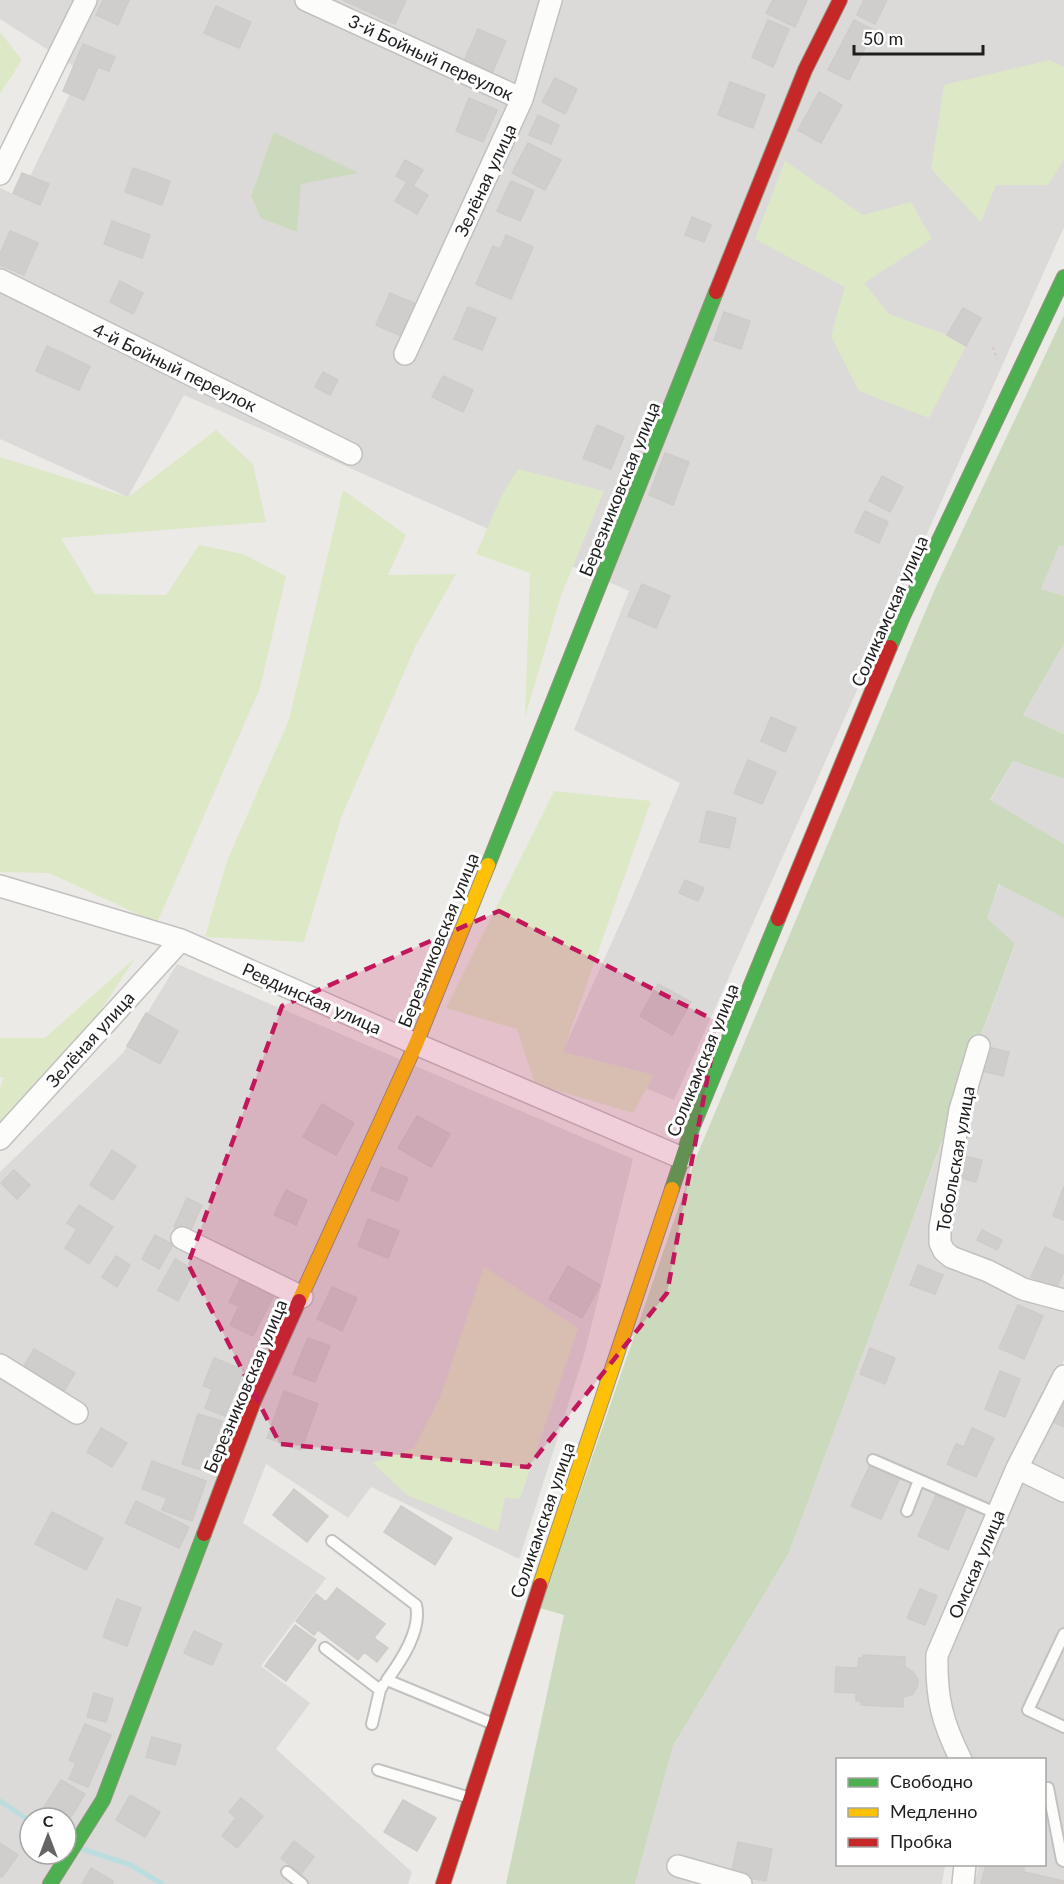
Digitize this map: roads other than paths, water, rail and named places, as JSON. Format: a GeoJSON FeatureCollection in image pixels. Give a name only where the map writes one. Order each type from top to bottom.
{"type":"FeatureCollection","features":[{"type":"Feature","properties":{"kind":"street"},"geometry":{"type":"LineString","coordinates":[[0,174],[86,0]]}},
{"type":"Feature","properties":{"kind":"street","name":"3-й Бойный переулок"},"geometry":{"type":"LineString","coordinates":[[306,0],[522,99]]}},
{"type":"Feature","properties":{"kind":"street","name":"Зелёная улица"},"geometry":{"type":"LineString","coordinates":[[405,354],[522,99],[551,0]]}},
{"type":"Feature","properties":{"kind":"street","name":"Березниковская улица"},"geometry":{"type":"LineString","coordinates":[[50,1884],[102,1800],[254,1401],[416,1044],[805,70],[840,0]]}},
{"type":"Feature","properties":{"kind":"street","name":"Соликамская улица"},"geometry":{"type":"LineString","coordinates":[[443,1884],[693,1126],[904,614],[1064,277]]}},
{"type":"Feature","properties":{"kind":"street","name":"4-й Бойный переулок"},"geometry":{"type":"LineString","coordinates":[[0,280],[351,454]]}},
{"type":"Feature","properties":{"kind":"street","name":"Ревдинская улица"},"geometry":{"type":"LineString","coordinates":[[0,886],[181,940],[682,1158]]}},
{"type":"Feature","properties":{"kind":"street","name":"Зелёная улица"},"geometry":{"type":"LineString","coordinates":[[0,1138],[181,940]]}},
{"type":"Feature","properties":{"kind":"street","name":"Тобольская улица"},"geometry":{"type":"LineString","coordinates":[[979,1046],[960,1110],[940,1228],[940,1243],[951,1257],[988,1271],[1023,1289],[1064,1300]]}},
{"type":"Feature","properties":{"kind":"street"},"geometry":{"type":"LineString","coordinates":[[182,1238],[302,1297]]}},
{"type":"Feature","properties":{"kind":"street"},"geometry":{"type":"LineString","coordinates":[[0,1365],[77,1413]]}},
{"type":"Feature","properties":{"kind":"street","name":"Омская улица"},"geometry":{"type":"LineString","coordinates":[[961,1758],[947,1732],[940,1706],[936,1677],[937,1655],[1017,1468],[1064,1376]]}},
{"type":"Feature","properties":{"kind":"street"},"geometry":{"type":"LineString","coordinates":[[1017,1468],[1064,1491]]}},
{"type":"Feature","properties":{"kind":"street"},"geometry":{"type":"LineString","coordinates":[[678,1866],[741,1884]]}},
{"type":"Feature","properties":{"kind":"street"},"geometry":{"type":"LineString","coordinates":[[963,1884],[965,1866]]}},
{"type":"Feature","properties":{"kind":"lane"},"geometry":{"type":"LineString","coordinates":[[873,1460],[998,1514]]}},
{"type":"Feature","properties":{"kind":"lane"},"geometry":{"type":"LineString","coordinates":[[907,1511],[919,1480]]}},
{"type":"Feature","properties":{"kind":"lane"},"geometry":{"type":"LineString","coordinates":[[332,1541],[416,1605],[417,1620],[404,1658],[380,1690],[372,1724]]}},
{"type":"Feature","properties":{"kind":"lane"},"geometry":{"type":"LineString","coordinates":[[1064,1635],[1028,1710],[1064,1727]]}},
{"type":"Feature","properties":{"kind":"lane"},"geometry":{"type":"LineString","coordinates":[[325,1648],[380,1690]]}},
{"type":"Feature","properties":{"kind":"lane"},"geometry":{"type":"LineString","coordinates":[[387,1680],[494,1724]]}},
{"type":"Feature","properties":{"kind":"lane"},"geometry":{"type":"LineString","coordinates":[[378,1770],[470,1798]]}},
{"type":"Feature","properties":{"kind":"lane"},"geometry":{"type":"LineString","coordinates":[[1046,1788],[1048,1788],[1064,1861]]}},
{"type":"Feature","properties":{"kind":"lane"},"geometry":{"type":"LineString","coordinates":[[287,1872],[302,1884]]}},
{"type":"Feature","properties":{"kind":"waterway"},"geometry":{"type":"LineString","coordinates":[[0,1801],[18,1813]]}},
{"type":"Feature","properties":{"kind":"waterway"},"geometry":{"type":"LineString","coordinates":[[82,1849],[131,1865],[162,1884]]}}]}
